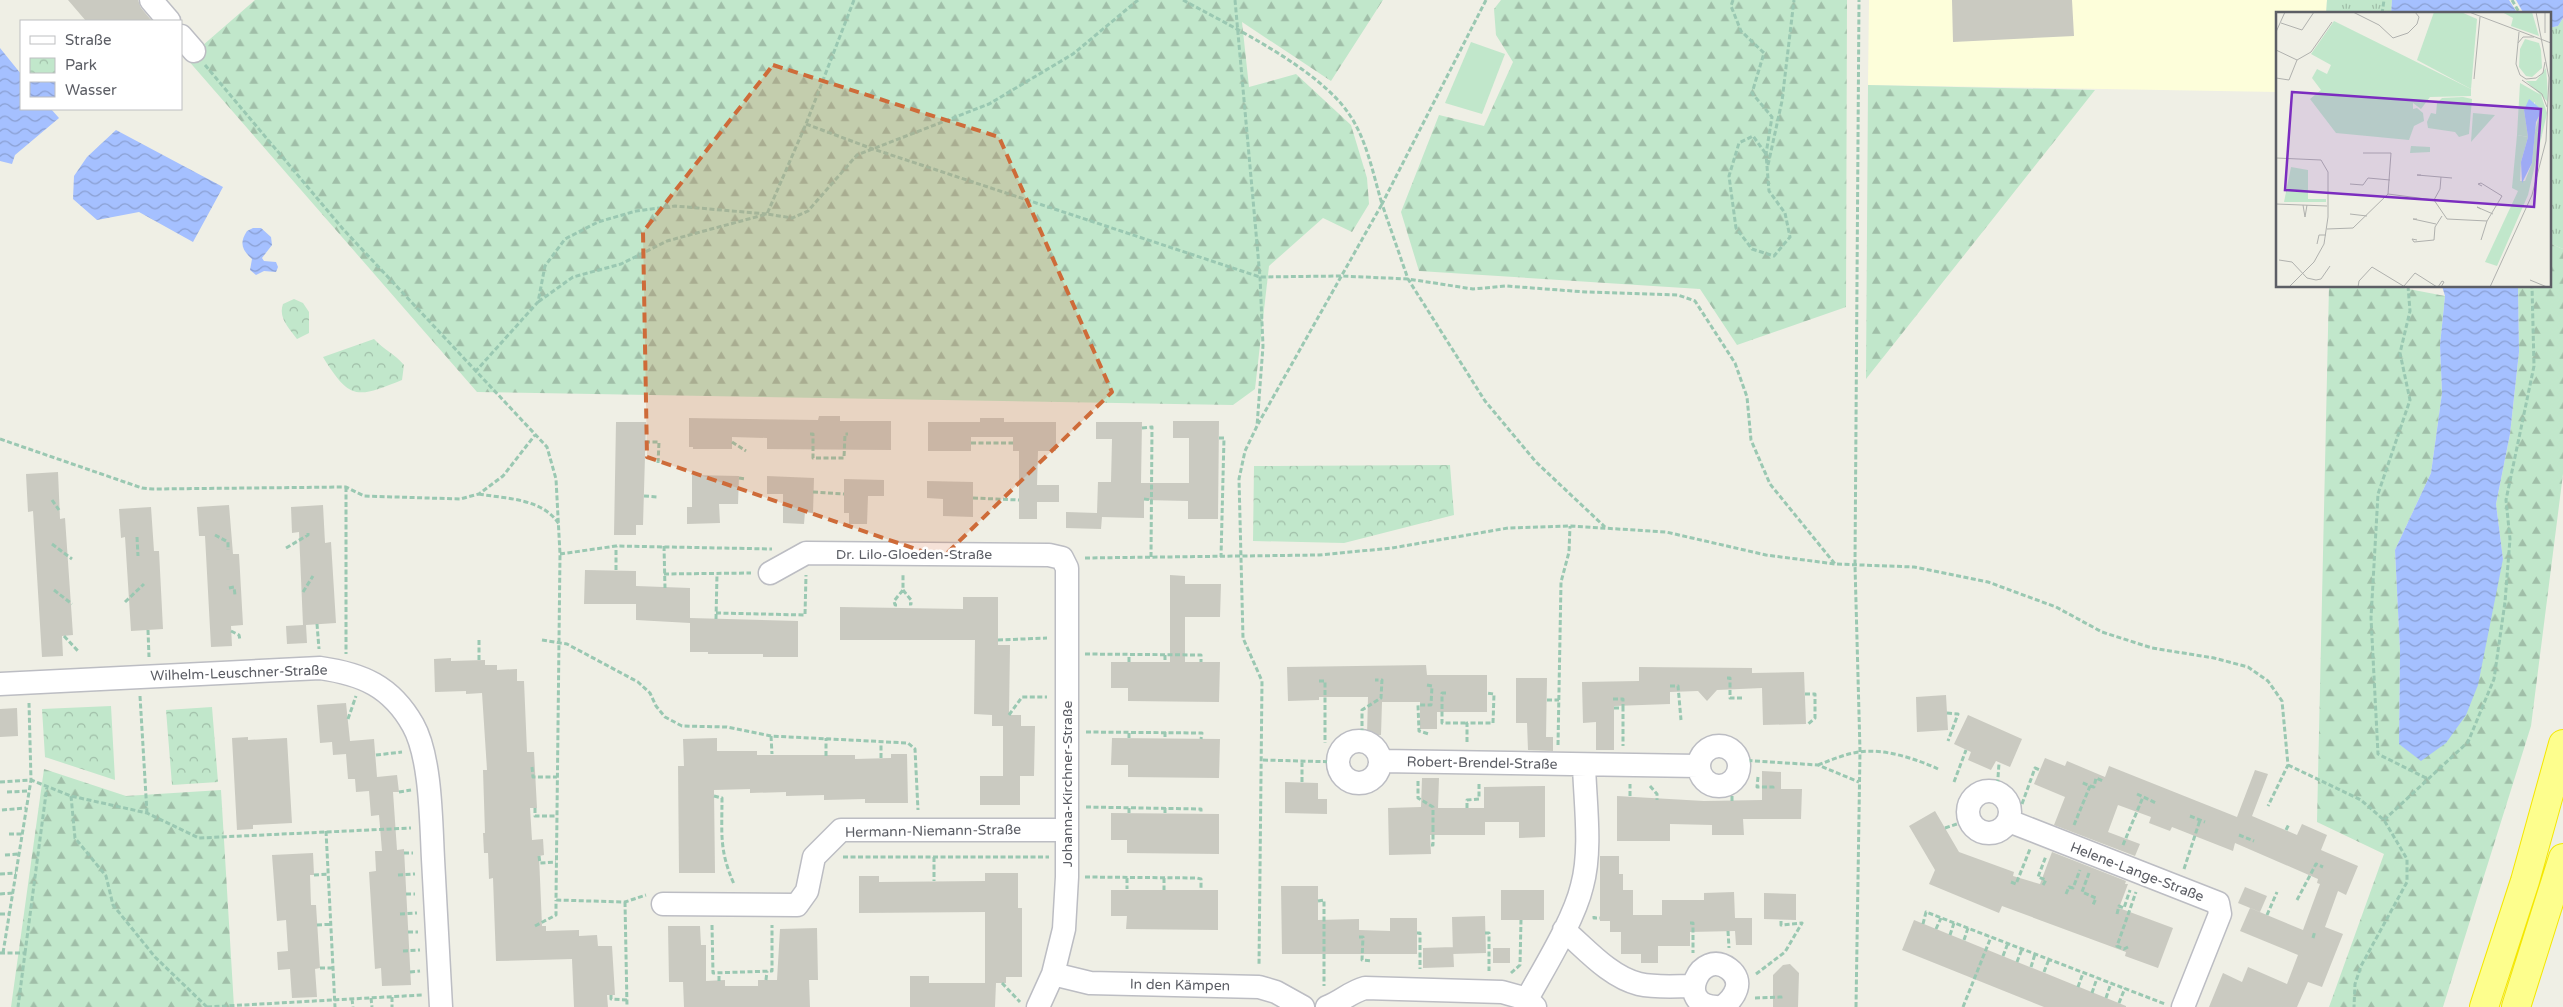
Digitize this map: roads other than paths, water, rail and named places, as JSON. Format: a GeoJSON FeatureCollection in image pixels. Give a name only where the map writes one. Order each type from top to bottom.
{"type":"FeatureCollection","features":[{"type":"Feature","properties":{"kind":"highway"},"geometry":{"type":"LineString","coordinates":[[2484,1007],[2525,881],[2563,744]]}},
{"type":"Feature","properties":{"kind":"highway"},"geometry":{"type":"LineString","coordinates":[[2516,1007],[2563,858]]}},
{"type":"Feature","properties":{"kind":"street"},"geometry":{"type":"LineString","coordinates":[[150,0],[167,20]]}},
{"type":"Feature","properties":{"kind":"street","name":"Dr. Lilo-Gloeden-Straße"},"geometry":{"type":"LineString","coordinates":[[770,573],[806,553],[1049,554],[1062,558]]}},
{"type":"Feature","properties":{"kind":"street","name":"Johanna-Kirchner-Straße"},"geometry":{"type":"LineString","coordinates":[[1038,1007],[1053,974],[1064,929],[1068,867],[1067,568],[1062,558]]}},
{"type":"Feature","properties":{"kind":"street","name":"Wilhelm-Leuschner-Straße"},"geometry":{"type":"LineString","coordinates":[[0,684],[320,668],[346,672],[381,688],[399,704],[414,726],[422,750],[429,789],[432,827],[440,1001]]}},
{"type":"Feature","properties":{"kind":"street"},"geometry":{"type":"LineString","coordinates":[[1362,740],[1371,744],[1378,751],[1381,761],[1379,771],[1372,779],[1363,783],[1353,783],[1344,777],[1338,762],[1339,755],[1348,744],[1362,740]]}},
{"type":"Feature","properties":{"kind":"street"},"geometry":{"type":"LineString","coordinates":[[1720,745],[1731,749],[1740,760],[1739,773],[1732,792],[1710,784],[1701,777],[1698,766],[1701,755],[1709,747],[1720,745]]}},
{"type":"Feature","properties":{"kind":"street","name":"Robert-Brendel-Straße"},"geometry":{"type":"LineString","coordinates":[[1381,761],[1698,766]]}},
{"type":"Feature","properties":{"kind":"street"},"geometry":{"type":"LineString","coordinates":[[1326,998],[1337,1003],[1354,991],[1365,988],[1489,991],[1502,992],[1531,1003],[1582,888],[1586,864],[1584,765]]}},
{"type":"Feature","properties":{"kind":"street"},"geometry":{"type":"LineString","coordinates":[[1988,790],[1997,792],[2006,799],[2011,810],[2012,822],[2002,830],[1991,834],[1980,832],[1973,827],[1969,820],[1968,809],[1972,800],[1979,793],[1988,790]]}},
{"type":"Feature","properties":{"kind":"street","name":"Helene-Lange-Straße"},"geometry":{"type":"LineString","coordinates":[[2012,822],[2139,874],[2218,903],[2220,914],[2183,1007]]}},
{"type":"Feature","properties":{"kind":"street","name":"Hermann-Niemann-Straße"},"geometry":{"type":"LineString","coordinates":[[663,904],[797,905],[807,891],[814,857],[841,830],[1068,830]]}},
{"type":"Feature","properties":{"kind":"street"},"geometry":{"type":"LineString","coordinates":[[1564,930],[1600,961],[1628,981],[1654,986],[1694,986]]}},
{"type":"Feature","properties":{"kind":"street"},"geometry":{"type":"LineString","coordinates":[[1718,964],[1729,969],[1736,979],[1727,1000],[1708,1007],[1700,1002],[1695,994],[1694,986],[1697,974],[1706,966],[1718,964]]}},
{"type":"Feature","properties":{"kind":"street","name":"In den Kämpen"},"geometry":{"type":"LineString","coordinates":[[1053,974],[1090,984],[1259,987],[1276,992],[1303,1007]]}},
{"type":"Feature","properties":{"kind":"water"},"geometry":{"type":"Polygon","coordinates":[[[2392,0],[2509,0],[2517,12],[2391,12],[2392,0]]]}},
{"type":"Feature","properties":{"kind":"water"},"geometry":{"type":"Polygon","coordinates":[[[2516,0],[2563,0],[2563,18],[2558,26],[2550,28],[2550,12],[2523,12],[2516,0]]]}},
{"type":"Feature","properties":{"kind":"water"},"geometry":{"type":"Polygon","coordinates":[[[0,48],[20,73],[20,110],[52,110],[59,118],[15,155],[12,164],[0,161],[0,48]]]}},
{"type":"Feature","properties":{"kind":"water"},"geometry":{"type":"Polygon","coordinates":[[[116,130],[223,187],[193,242],[139,212],[97,220],[73,199],[74,176],[87,157],[116,130]]]}},
{"type":"Feature","properties":{"kind":"water"},"geometry":{"type":"Polygon","coordinates":[[[253,228],[261,228],[271,237],[272,245],[262,258],[264,261],[276,262],[278,267],[276,272],[264,271],[256,275],[250,270],[252,259],[246,253],[242,243],[247,231],[253,228]]]}},
{"type":"Feature","properties":{"kind":"water"},"geometry":{"type":"Polygon","coordinates":[[[2443,288],[2518,288],[2519,352],[2510,434],[2496,504],[2503,559],[2478,685],[2466,715],[2446,743],[2421,761],[2399,744],[2400,651],[2395,550],[2431,473],[2442,393],[2440,345],[2445,296],[2443,288]]]}}]}
